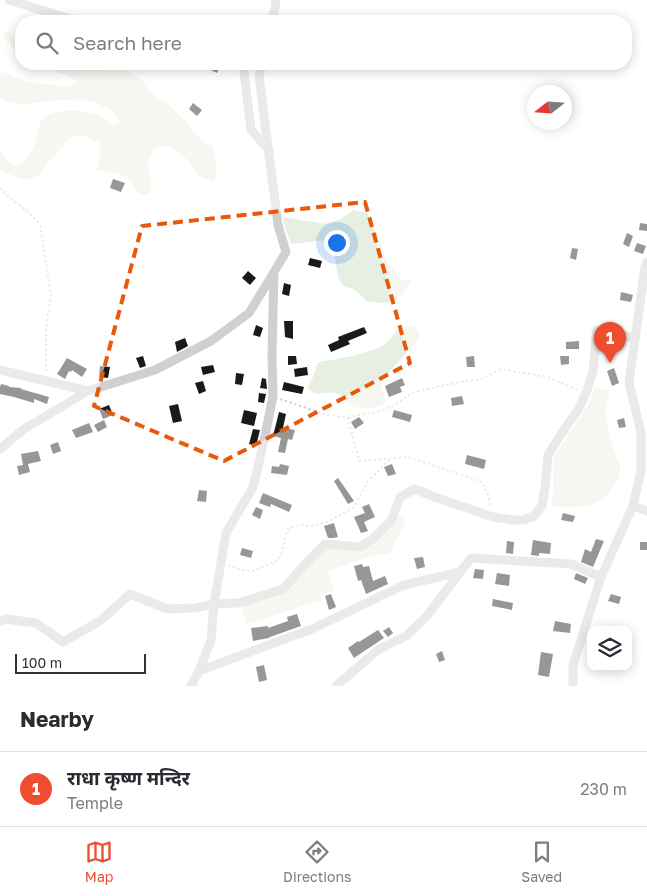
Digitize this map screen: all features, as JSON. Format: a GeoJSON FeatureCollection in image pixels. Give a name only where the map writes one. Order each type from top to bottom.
{"type":"FeatureCollection","features":[{"type":"Feature","properties":{"kind":"street"},"geometry":{"type":"LineString","coordinates":[[9,0],[58,15]]}},
{"type":"Feature","properties":{"kind":"street"},"geometry":{"type":"LineString","coordinates":[[273,15],[275,0]]}},
{"type":"Feature","properties":{"kind":"street"},"geometry":{"type":"LineString","coordinates":[[244,70],[251,130],[269,150]]}},
{"type":"Feature","properties":{"kind":"street"},"geometry":{"type":"LineString","coordinates":[[0,449],[24,429],[88,391],[155,370],[211,341],[249,313],[286,252],[278,225],[259,76],[260,70]]}},
{"type":"Feature","properties":{"kind":"street"},"geometry":{"type":"LineString","coordinates":[[573,686],[573,665],[601,577],[633,506],[641,470],[640,433],[629,382],[647,262]]}},
{"type":"Feature","properties":{"kind":"street"},"geometry":{"type":"LineString","coordinates":[[191,686],[211,640],[214,604],[226,533],[253,487],[273,396],[274,272]]}},
{"type":"Feature","properties":{"kind":"street"},"geometry":{"type":"LineString","coordinates":[[0,621],[6,619],[36,623],[63,642],[100,621],[130,594],[167,609],[239,603],[283,589],[325,544],[360,547],[375,537],[392,519],[400,497],[415,489],[493,517],[524,520],[534,516],[542,506],[548,455],[578,410],[586,393],[593,372],[597,330],[635,338]]}},
{"type":"Feature","properties":{"kind":"street"},"geometry":{"type":"LineString","coordinates":[[0,370],[88,391]]}},
{"type":"Feature","properties":{"kind":"street"},"geometry":{"type":"LineString","coordinates":[[633,506],[647,511]]}},
{"type":"Feature","properties":{"kind":"street"},"geometry":{"type":"LineString","coordinates":[[336,686],[379,649],[406,636],[426,616],[471,558],[571,564],[601,577]]}},
{"type":"Feature","properties":{"kind":"street"},"geometry":{"type":"LineString","coordinates":[[199,671],[312,629],[404,585],[460,572]]}},
{"type":"Feature","properties":{"kind":"path"},"geometry":{"type":"LineString","coordinates":[[0,188],[40,224],[51,295],[46,328],[46,370],[41,380]]}},
{"type":"Feature","properties":{"kind":"path"},"geometry":{"type":"LineString","coordinates":[[273,396],[324,414],[348,418],[374,413],[393,406],[414,392],[481,379],[501,369],[546,377],[586,393]]}},
{"type":"Feature","properties":{"kind":"path"},"geometry":{"type":"LineString","coordinates":[[348,418],[359,462],[408,457],[482,482],[488,495],[493,517]]}},
{"type":"Feature","properties":{"kind":"path"},"geometry":{"type":"LineString","coordinates":[[221,563],[242,570],[253,571],[275,562],[281,556],[287,530],[293,526],[312,526],[328,522],[354,507],[368,481],[391,458]]}},
{"type":"Feature","properties":{"kind":"highlighted area"},"geometry":{"type":"Polygon","coordinates":[[[365,202],[410,363],[224,461],[94,406],[142,226],[365,202]]]}},
{"type":"Feature","properties":{"kind":"shaded area"},"geometry":{"type":"Polygon","coordinates":[[[8,31],[15,36],[15,50],[3,37],[8,31]]]}},
{"type":"Feature","properties":{"kind":"shaded area"},"geometry":{"type":"Polygon","coordinates":[[[53,70],[128,71],[145,83],[154,95],[167,103],[205,144],[213,145],[217,176],[213,181],[202,177],[174,149],[165,146],[157,148],[150,156],[148,166],[152,188],[148,194],[142,195],[135,190],[130,180],[124,176],[96,170],[101,156],[100,146],[98,142],[84,136],[70,138],[38,176],[25,180],[0,170],[0,151],[14,165],[29,156],[34,147],[40,122],[48,115],[60,111],[75,111],[96,115],[114,125],[120,121],[111,110],[92,101],[62,100],[26,104],[13,103],[0,98],[0,73],[3,72],[29,83],[58,86],[72,86],[77,81],[53,70]]]}},
{"type":"Feature","properties":{"kind":"shaded area"},"geometry":{"type":"Polygon","coordinates":[[[353,210],[367,213],[377,233],[385,256],[397,275],[403,280],[411,280],[402,294],[391,302],[367,301],[355,290],[343,286],[338,277],[333,245],[328,240],[291,244],[283,222],[284,217],[325,224],[341,219],[353,210]]]}},
{"type":"Feature","properties":{"kind":"shaded area"},"geometry":{"type":"Polygon","coordinates":[[[403,327],[414,327],[419,332],[419,339],[389,372],[383,382],[381,386],[385,403],[373,407],[358,408],[350,405],[337,394],[317,394],[308,389],[319,362],[373,350],[387,343],[403,327]]]}},
{"type":"Feature","properties":{"kind":"shaded area"},"geometry":{"type":"Polygon","coordinates":[[[595,388],[610,390],[605,413],[609,435],[620,466],[618,480],[608,494],[596,503],[579,507],[552,507],[554,457],[588,405],[595,388]]]}},
{"type":"Feature","properties":{"kind":"shaded area"},"geometry":{"type":"Polygon","coordinates":[[[398,515],[405,522],[390,553],[369,557],[328,571],[334,590],[320,595],[322,600],[246,624],[241,605],[284,591],[326,547],[356,551],[376,541],[398,515]]]}},
{"type":"Feature","properties":{"kind":"building"},"geometry":{"type":"Polygon","coordinates":[[[193,103],[202,110],[197,116],[189,109],[193,103]]]}},
{"type":"Feature","properties":{"kind":"building"},"geometry":{"type":"Polygon","coordinates":[[[113,179],[125,183],[121,192],[110,188],[113,179]]]}},
{"type":"Feature","properties":{"kind":"building"},"geometry":{"type":"Polygon","coordinates":[[[640,223],[647,224],[647,231],[639,230],[640,223]]]}},
{"type":"Feature","properties":{"kind":"building"},"geometry":{"type":"Polygon","coordinates":[[[627,233],[633,236],[629,247],[623,244],[627,233]]]}},
{"type":"Feature","properties":{"kind":"building"},"geometry":{"type":"Polygon","coordinates":[[[637,243],[646,246],[643,254],[634,251],[637,243]]]}},
{"type":"Feature","properties":{"kind":"building"},"geometry":{"type":"Polygon","coordinates":[[[572,248],[578,249],[576,260],[570,258],[572,248]]]}},
{"type":"Feature","properties":{"kind":"building"},"geometry":{"type":"Polygon","coordinates":[[[310,258],[322,261],[320,268],[308,265],[310,258]]]}},
{"type":"Feature","properties":{"kind":"building"},"geometry":{"type":"Polygon","coordinates":[[[248,271],[256,278],[250,285],[242,278],[248,271]]]}},
{"type":"Feature","properties":{"kind":"building"},"geometry":{"type":"Polygon","coordinates":[[[284,283],[291,285],[289,296],[282,294],[284,283]]]}},
{"type":"Feature","properties":{"kind":"building"},"geometry":{"type":"Polygon","coordinates":[[[621,292],[633,295],[631,302],[620,300],[621,292]]]}},
{"type":"Feature","properties":{"kind":"building"},"geometry":{"type":"Polygon","coordinates":[[[284,321],[293,321],[293,339],[285,337],[284,321]]]}},
{"type":"Feature","properties":{"kind":"building"},"geometry":{"type":"Polygon","coordinates":[[[256,325],[263,328],[260,337],[253,335],[256,325]]]}},
{"type":"Feature","properties":{"kind":"building"},"geometry":{"type":"Polygon","coordinates":[[[364,327],[367,333],[348,341],[350,344],[331,352],[328,345],[339,340],[338,337],[364,327]]]}},
{"type":"Feature","properties":{"kind":"building"},"geometry":{"type":"Polygon","coordinates":[[[185,338],[188,346],[177,352],[175,342],[185,338]]]}},
{"type":"Feature","properties":{"kind":"building"},"geometry":{"type":"Polygon","coordinates":[[[579,341],[579,349],[566,349],[566,342],[579,341]]]}},
{"type":"Feature","properties":{"kind":"building"},"geometry":{"type":"Polygon","coordinates":[[[143,356],[146,366],[140,368],[136,358],[143,356]]]}},
{"type":"Feature","properties":{"kind":"building"},"geometry":{"type":"Polygon","coordinates":[[[288,356],[296,356],[297,364],[288,365],[288,356]]]}},
{"type":"Feature","properties":{"kind":"building"},"geometry":{"type":"Polygon","coordinates":[[[474,356],[475,367],[467,367],[466,357],[474,356]]]}},
{"type":"Feature","properties":{"kind":"building"},"geometry":{"type":"Polygon","coordinates":[[[560,356],[569,356],[569,364],[561,365],[560,356]]]}},
{"type":"Feature","properties":{"kind":"building"},"geometry":{"type":"Polygon","coordinates":[[[67,358],[87,369],[82,377],[72,370],[71,372],[69,371],[65,379],[57,374],[67,358]]]}},
{"type":"Feature","properties":{"kind":"building"},"geometry":{"type":"Polygon","coordinates":[[[213,365],[215,372],[203,375],[201,367],[213,365]]]}},
{"type":"Feature","properties":{"kind":"building"},"geometry":{"type":"Polygon","coordinates":[[[100,366],[110,367],[108,378],[99,377],[100,366]]]}},
{"type":"Feature","properties":{"kind":"building"},"geometry":{"type":"Polygon","coordinates":[[[307,367],[308,375],[295,377],[294,369],[307,367]]]}},
{"type":"Feature","properties":{"kind":"building"},"geometry":{"type":"Polygon","coordinates":[[[614,368],[619,383],[612,386],[607,371],[614,368]]]}},
{"type":"Feature","properties":{"kind":"building"},"geometry":{"type":"Polygon","coordinates":[[[236,373],[244,374],[242,385],[235,384],[236,373]]]}},
{"type":"Feature","properties":{"kind":"building"},"geometry":{"type":"Polygon","coordinates":[[[262,378],[266,379],[267,389],[260,388],[262,378]]]}},
{"type":"Feature","properties":{"kind":"building"},"geometry":{"type":"Polygon","coordinates":[[[402,378],[405,385],[400,387],[402,392],[389,397],[385,386],[402,378]]]}},
{"type":"Feature","properties":{"kind":"building"},"geometry":{"type":"Polygon","coordinates":[[[203,381],[206,391],[199,394],[195,383],[203,381]]]}},
{"type":"Feature","properties":{"kind":"building"},"geometry":{"type":"Polygon","coordinates":[[[284,382],[304,387],[302,394],[282,390],[284,382]]]}},
{"type":"Feature","properties":{"kind":"building"},"geometry":{"type":"Polygon","coordinates":[[[1,384],[49,397],[47,404],[34,399],[34,403],[0,394],[1,384]]]}},
{"type":"Feature","properties":{"kind":"building"},"geometry":{"type":"Polygon","coordinates":[[[259,393],[266,394],[264,403],[258,402],[259,393]]]}},
{"type":"Feature","properties":{"kind":"building"},"geometry":{"type":"Polygon","coordinates":[[[462,396],[464,404],[452,406],[451,398],[462,396]]]}},
{"type":"Feature","properties":{"kind":"building"},"geometry":{"type":"Polygon","coordinates":[[[178,404],[182,421],[173,423],[169,406],[178,404]]]}},
{"type":"Feature","properties":{"kind":"building"},"geometry":{"type":"Polygon","coordinates":[[[109,405],[113,415],[103,419],[99,409],[109,405]]]}},
{"type":"Feature","properties":{"kind":"building"},"geometry":{"type":"Polygon","coordinates":[[[244,410],[257,413],[254,426],[241,423],[244,410]]]}},
{"type":"Feature","properties":{"kind":"building"},"geometry":{"type":"Polygon","coordinates":[[[394,410],[412,415],[410,422],[392,417],[394,410]]]}},
{"type":"Feature","properties":{"kind":"building"},"geometry":{"type":"Polygon","coordinates":[[[279,412],[286,414],[283,428],[295,430],[292,440],[288,439],[285,453],[278,452],[281,438],[273,436],[279,412]]]}},
{"type":"Feature","properties":{"kind":"building"},"geometry":{"type":"Polygon","coordinates":[[[359,417],[364,423],[355,429],[351,422],[359,417]]]}},
{"type":"Feature","properties":{"kind":"building"},"geometry":{"type":"Polygon","coordinates":[[[624,418],[626,427],[619,428],[617,420],[624,418]]]}},
{"type":"Feature","properties":{"kind":"building"},"geometry":{"type":"Polygon","coordinates":[[[104,420],[107,427],[98,432],[94,425],[104,420]]]}},
{"type":"Feature","properties":{"kind":"building"},"geometry":{"type":"Polygon","coordinates":[[[89,423],[93,432],[76,438],[72,430],[89,423]]]}},
{"type":"Feature","properties":{"kind":"building"},"geometry":{"type":"Polygon","coordinates":[[[253,429],[260,430],[256,446],[249,444],[253,429]]]}},
{"type":"Feature","properties":{"kind":"building"},"geometry":{"type":"Polygon","coordinates":[[[58,442],[61,451],[53,454],[50,445],[58,442]]]}},
{"type":"Feature","properties":{"kind":"building"},"geometry":{"type":"Polygon","coordinates":[[[38,451],[41,461],[28,464],[30,472],[19,475],[17,466],[23,465],[21,454],[38,451]]]}},
{"type":"Feature","properties":{"kind":"building"},"geometry":{"type":"Polygon","coordinates":[[[467,455],[486,460],[484,469],[465,464],[467,455]]]}},
{"type":"Feature","properties":{"kind":"building"},"geometry":{"type":"Polygon","coordinates":[[[280,464],[289,466],[287,475],[271,473],[272,466],[279,467],[280,464]]]}},
{"type":"Feature","properties":{"kind":"building"},"geometry":{"type":"Polygon","coordinates":[[[392,464],[396,474],[388,476],[384,467],[392,464]]]}},
{"type":"Feature","properties":{"kind":"building"},"geometry":{"type":"Polygon","coordinates":[[[338,478],[354,501],[348,504],[334,481],[338,478]]]}},
{"type":"Feature","properties":{"kind":"building"},"geometry":{"type":"Polygon","coordinates":[[[199,490],[207,491],[206,502],[197,501],[199,490]]]}},
{"type":"Feature","properties":{"kind":"building"},"geometry":{"type":"Polygon","coordinates":[[[263,493],[292,505],[289,512],[271,504],[270,507],[259,503],[263,493]]]}},
{"type":"Feature","properties":{"kind":"building"},"geometry":{"type":"Polygon","coordinates":[[[369,504],[375,517],[364,522],[368,531],[361,533],[354,517],[365,513],[362,507],[369,504]]]}},
{"type":"Feature","properties":{"kind":"building"},"geometry":{"type":"Polygon","coordinates":[[[256,507],[263,510],[260,519],[252,515],[256,507]]]}},
{"type":"Feature","properties":{"kind":"building"},"geometry":{"type":"Polygon","coordinates":[[[563,513],[575,516],[573,522],[561,520],[563,513]]]}},
{"type":"Feature","properties":{"kind":"building"},"geometry":{"type":"Polygon","coordinates":[[[334,523],[338,537],[328,538],[324,526],[334,523]]]}},
{"type":"Feature","properties":{"kind":"building"},"geometry":{"type":"Polygon","coordinates":[[[596,539],[604,541],[593,567],[581,562],[585,549],[591,552],[596,539]]]}},
{"type":"Feature","properties":{"kind":"building"},"geometry":{"type":"Polygon","coordinates":[[[533,540],[551,543],[550,554],[539,553],[539,556],[531,555],[533,540]]]}},
{"type":"Feature","properties":{"kind":"building"},"geometry":{"type":"Polygon","coordinates":[[[507,541],[514,542],[513,554],[506,553],[507,541]]]}},
{"type":"Feature","properties":{"kind":"building"},"geometry":{"type":"Polygon","coordinates":[[[640,542],[647,542],[647,550],[640,550],[640,542]]]}},
{"type":"Feature","properties":{"kind":"building"},"geometry":{"type":"Polygon","coordinates":[[[242,548],[253,551],[251,558],[240,555],[242,548]]]}},
{"type":"Feature","properties":{"kind":"building"},"geometry":{"type":"Polygon","coordinates":[[[423,557],[425,567],[417,569],[414,558],[423,557]]]}},
{"type":"Feature","properties":{"kind":"building"},"geometry":{"type":"Polygon","coordinates":[[[362,564],[363,567],[369,566],[373,581],[385,576],[388,584],[366,594],[361,580],[358,581],[354,566],[362,564]]]}},
{"type":"Feature","properties":{"kind":"building"},"geometry":{"type":"Polygon","coordinates":[[[475,569],[484,570],[483,579],[473,578],[475,569]]]}},
{"type":"Feature","properties":{"kind":"building"},"geometry":{"type":"Polygon","coordinates":[[[497,573],[510,575],[509,586],[495,584],[497,573]]]}},
{"type":"Feature","properties":{"kind":"building"},"geometry":{"type":"Polygon","coordinates":[[[576,573],[588,578],[585,584],[574,579],[576,573]]]}},
{"type":"Feature","properties":{"kind":"building"},"geometry":{"type":"Polygon","coordinates":[[[331,594],[336,607],[329,610],[325,596],[331,594]]]}},
{"type":"Feature","properties":{"kind":"building"},"geometry":{"type":"Polygon","coordinates":[[[611,594],[621,597],[619,604],[608,601],[611,594]]]}},
{"type":"Feature","properties":{"kind":"building"},"geometry":{"type":"Polygon","coordinates":[[[493,599],[513,603],[512,610],[492,606],[493,599]]]}},
{"type":"Feature","properties":{"kind":"building"},"geometry":{"type":"Polygon","coordinates":[[[297,614],[301,626],[269,638],[253,641],[251,628],[268,626],[268,628],[288,621],[287,617],[297,614]]]}},
{"type":"Feature","properties":{"kind":"building"},"geometry":{"type":"Polygon","coordinates":[[[555,621],[571,624],[570,633],[553,631],[555,621]]]}},
{"type":"Feature","properties":{"kind":"building"},"geometry":{"type":"Polygon","coordinates":[[[389,627],[393,633],[388,637],[383,631],[389,627]]]}},
{"type":"Feature","properties":{"kind":"building"},"geometry":{"type":"Polygon","coordinates":[[[378,630],[384,638],[354,658],[348,648],[378,630]]]}},
{"type":"Feature","properties":{"kind":"building"},"geometry":{"type":"Polygon","coordinates":[[[442,651],[445,660],[439,662],[436,654],[442,651]]]}},
{"type":"Feature","properties":{"kind":"building"},"geometry":{"type":"Polygon","coordinates":[[[541,652],[553,654],[549,677],[538,675],[541,652]]]}},
{"type":"Feature","properties":{"kind":"building"},"geometry":{"type":"Polygon","coordinates":[[[264,665],[267,680],[259,682],[256,667],[264,665]]]}},
{"type":"Feature","properties":{"kind":"place","name":"राधा कृष्ण मन्दिर"},"geometry":{"type":"Point","coordinates":[610,363]}}]}
